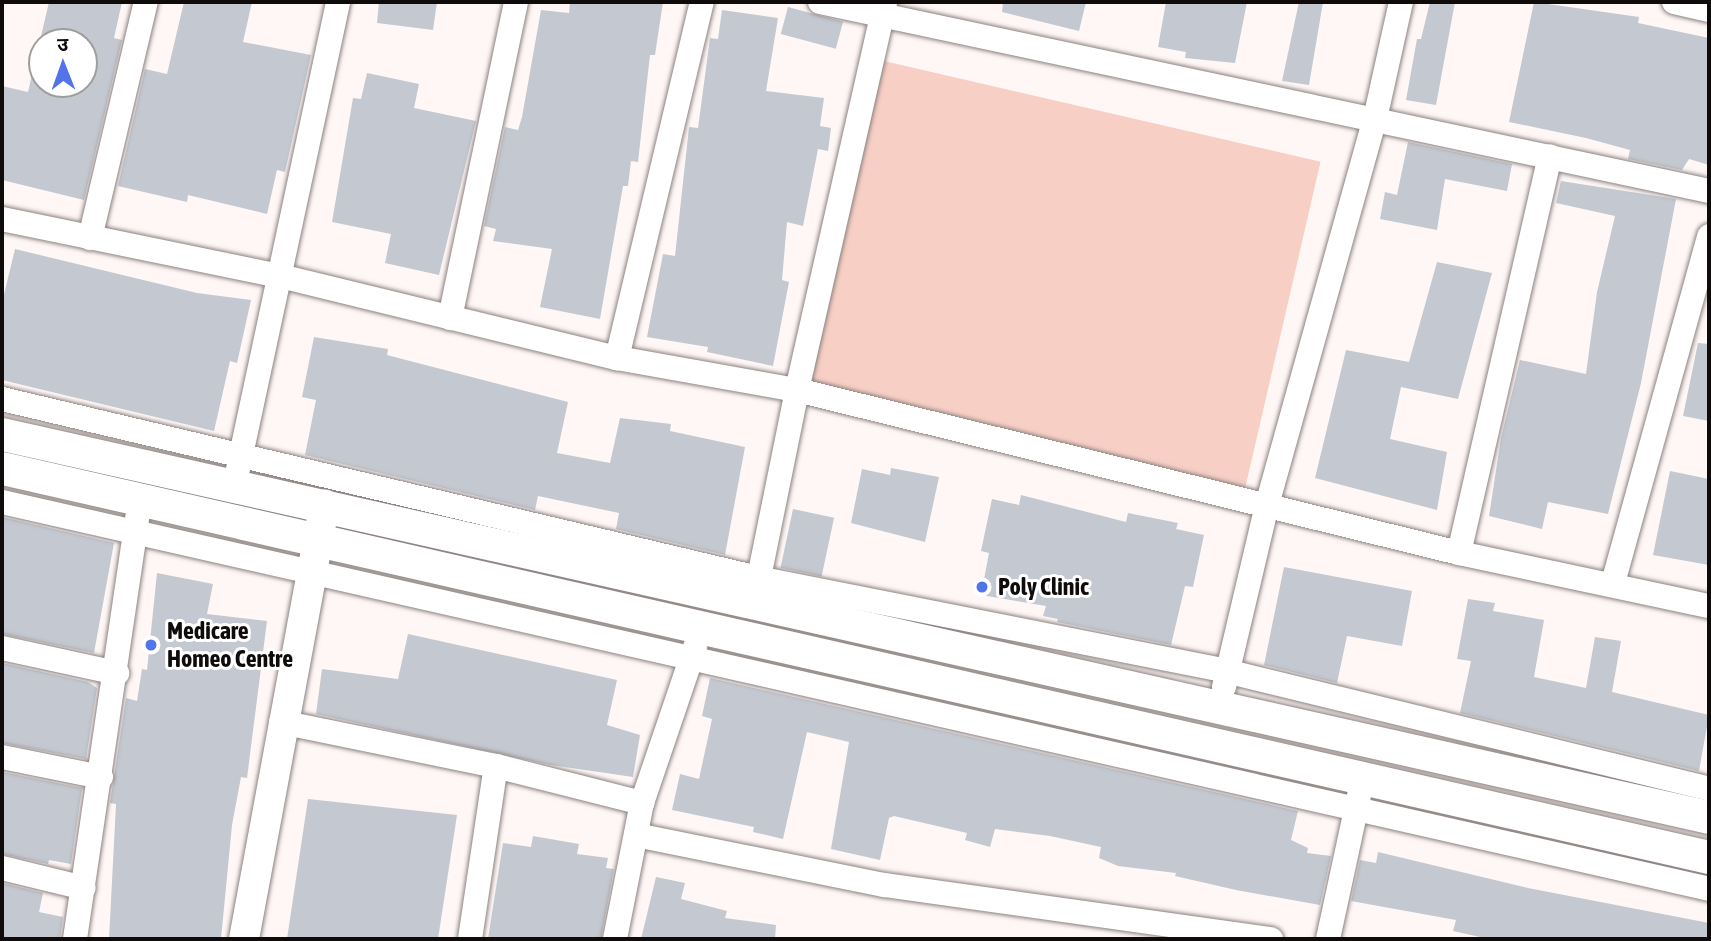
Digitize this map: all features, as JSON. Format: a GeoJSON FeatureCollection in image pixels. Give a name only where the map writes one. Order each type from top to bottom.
{"type":"FeatureCollection","features":[{"type":"Feature","properties":{"kind":"main road"},"geometry":{"type":"LineString","coordinates":[[2,434],[235,486],[756,591],[1222,705],[1709,817]]}},
{"type":"Feature","properties":{"kind":"main road"},"geometry":{"type":"LineString","coordinates":[[2,468],[140,498],[235,486],[318,538],[695,645],[1362,778],[1709,857]]}},
{"type":"Feature","properties":{"kind":"street"},"geometry":{"type":"LineString","coordinates":[[90,238],[146,2]]}},
{"type":"Feature","properties":{"kind":"street"},"geometry":{"type":"LineString","coordinates":[[235,486],[276,275],[338,2]]}},
{"type":"Feature","properties":{"kind":"street"},"geometry":{"type":"LineString","coordinates":[[450,318],[516,2]]}},
{"type":"Feature","properties":{"kind":"street"},"geometry":{"type":"LineString","coordinates":[[617,358],[702,2]]}},
{"type":"Feature","properties":{"kind":"street"},"geometry":{"type":"LineString","coordinates":[[820,2],[885,9],[1709,191]]}},
{"type":"Feature","properties":{"kind":"street"},"geometry":{"type":"LineString","coordinates":[[1222,705],[1226,671],[1267,505],[1375,119],[1401,2]]}},
{"type":"Feature","properties":{"kind":"street"},"geometry":{"type":"LineString","coordinates":[[1674,2],[1709,10]]}},
{"type":"Feature","properties":{"kind":"street"},"geometry":{"type":"LineString","coordinates":[[756,591],[797,390],[885,9]]}},
{"type":"Feature","properties":{"kind":"street"},"geometry":{"type":"LineString","coordinates":[[1459,553],[1550,156]]}},
{"type":"Feature","properties":{"kind":"street"},"geometry":{"type":"LineString","coordinates":[[2,219],[276,275],[617,358],[797,390],[1459,553],[1613,583],[1709,606]]}},
{"type":"Feature","properties":{"kind":"street"},"geometry":{"type":"LineString","coordinates":[[1613,583],[1709,236]]}},
{"type":"Feature","properties":{"kind":"street"},"geometry":{"type":"LineString","coordinates":[[2,400],[235,486],[756,591],[1226,671],[1709,789]]}},
{"type":"Feature","properties":{"kind":"street"},"geometry":{"type":"LineString","coordinates":[[75,939],[117,673],[140,498]]}},
{"type":"Feature","properties":{"kind":"street"},"geometry":{"type":"LineString","coordinates":[[2,502],[314,573],[695,645],[1356,810],[1709,889]]}},
{"type":"Feature","properties":{"kind":"street"},"geometry":{"type":"LineString","coordinates":[[244,939],[281,722],[314,573],[325,504]]}},
{"type":"Feature","properties":{"kind":"street"},"geometry":{"type":"LineString","coordinates":[[615,939],[642,803],[695,645]]}},
{"type":"Feature","properties":{"kind":"street"},"geometry":{"type":"LineString","coordinates":[[2,648],[117,673]]}},
{"type":"Feature","properties":{"kind":"street"},"geometry":{"type":"LineString","coordinates":[[281,722],[496,766],[642,803]]}},
{"type":"Feature","properties":{"kind":"street"},"geometry":{"type":"LineString","coordinates":[[2,757],[101,776]]}},
{"type":"Feature","properties":{"kind":"street"},"geometry":{"type":"LineString","coordinates":[[470,939],[496,766]]}},
{"type":"Feature","properties":{"kind":"street"},"geometry":{"type":"LineString","coordinates":[[1328,939],[1362,778]]}},
{"type":"Feature","properties":{"kind":"street"},"geometry":{"type":"LineString","coordinates":[[636,835],[885,885],[1271,939]]}},
{"type":"Feature","properties":{"kind":"street"},"geometry":{"type":"LineString","coordinates":[[2,868],[84,888]]}},
{"type":"Feature","properties":{"kind":"shaded area"},"geometry":{"type":"Polygon","coordinates":[[[884,61],[1321,162],[1244,491],[808,390],[884,61]]]}},
{"type":"Feature","properties":{"kind":"building"},"geometry":{"type":"Polygon","coordinates":[[[49,2],[122,2],[114,38],[122,40],[84,200],[2,180],[2,86],[28,92],[28,98],[98,98],[98,28],[43,28],[49,2]]]}},
{"type":"Feature","properties":{"kind":"building"},"geometry":{"type":"Polygon","coordinates":[[[184,2],[252,2],[243,42],[311,55],[285,172],[277,170],[267,214],[188,195],[187,202],[118,186],[145,69],[167,74],[184,2]]]}},
{"type":"Feature","properties":{"kind":"building"},"geometry":{"type":"Polygon","coordinates":[[[379,2],[437,2],[433,30],[377,23],[379,2]]]}},
{"type":"Feature","properties":{"kind":"building"},"geometry":{"type":"Polygon","coordinates":[[[570,2],[663,2],[655,55],[650,55],[638,162],[631,161],[628,186],[623,186],[600,319],[540,307],[552,249],[493,241],[496,229],[484,226],[505,127],[518,130],[522,117],[541,10],[569,13],[570,2]]]}},
{"type":"Feature","properties":{"kind":"building"},"geometry":{"type":"Polygon","coordinates":[[[1003,2],[1086,2],[1079,31],[1002,12],[1003,2]]]}},
{"type":"Feature","properties":{"kind":"building"},"geometry":{"type":"Polygon","coordinates":[[[1166,2],[1247,2],[1235,63],[1185,58],[1186,52],[1158,47],[1166,2]]]}},
{"type":"Feature","properties":{"kind":"building"},"geometry":{"type":"Polygon","coordinates":[[[1299,2],[1323,2],[1309,85],[1282,81],[1299,2]]]}},
{"type":"Feature","properties":{"kind":"building"},"geometry":{"type":"Polygon","coordinates":[[[1430,2],[1455,2],[1436,105],[1406,100],[1417,39],[1421,39],[1430,2]]]}},
{"type":"Feature","properties":{"kind":"building"},"geometry":{"type":"Polygon","coordinates":[[[1534,2],[1639,17],[1638,23],[1709,38],[1709,165],[1689,159],[1682,170],[1628,159],[1630,150],[1509,122],[1534,2]]]}},
{"type":"Feature","properties":{"kind":"building"},"geometry":{"type":"Polygon","coordinates":[[[788,7],[843,22],[836,49],[781,34],[788,7]]]}},
{"type":"Feature","properties":{"kind":"building"},"geometry":{"type":"Polygon","coordinates":[[[722,10],[778,18],[766,91],[824,98],[820,126],[831,128],[828,151],[818,149],[803,226],[787,222],[782,280],[789,282],[773,366],[707,352],[708,347],[647,337],[663,254],[675,256],[689,127],[698,128],[710,38],[718,39],[722,10]]]}},
{"type":"Feature","properties":{"kind":"building"},"geometry":{"type":"Polygon","coordinates":[[[367,73],[419,84],[414,108],[476,121],[439,275],[385,263],[391,234],[332,222],[353,98],[361,99],[367,73]]]}},
{"type":"Feature","properties":{"kind":"building"},"geometry":{"type":"Polygon","coordinates":[[[1408,142],[1512,164],[1507,191],[1445,179],[1437,230],[1380,219],[1385,192],[1397,195],[1408,142]]]}},
{"type":"Feature","properties":{"kind":"building"},"geometry":{"type":"Polygon","coordinates":[[[1561,181],[1676,199],[1641,383],[1608,514],[1548,502],[1542,529],[1489,516],[1501,438],[1520,360],[1586,374],[1597,292],[1615,216],[1556,203],[1561,181]]]}},
{"type":"Feature","properties":{"kind":"building"},"geometry":{"type":"Polygon","coordinates":[[[15,249],[197,293],[251,300],[237,363],[230,361],[214,431],[2,380],[2,303],[15,249]]]}},
{"type":"Feature","properties":{"kind":"building"},"geometry":{"type":"Polygon","coordinates":[[[1437,262],[1492,273],[1458,399],[1401,387],[1390,439],[1447,452],[1437,510],[1315,478],[1346,350],[1409,362],[1437,262]]]}},
{"type":"Feature","properties":{"kind":"building"},"geometry":{"type":"Polygon","coordinates":[[[314,337],[388,349],[387,355],[568,402],[557,453],[610,463],[620,418],[671,424],[670,431],[745,447],[725,555],[616,529],[619,513],[538,496],[535,510],[305,455],[316,400],[302,397],[314,337]]]}},
{"type":"Feature","properties":{"kind":"building"},"geometry":{"type":"Polygon","coordinates":[[[1698,343],[1709,344],[1709,421],[1683,416],[1698,343]]]}},
{"type":"Feature","properties":{"kind":"building"},"geometry":{"type":"Polygon","coordinates":[[[891,468],[939,477],[925,542],[851,523],[862,469],[890,475],[891,468]]]}},
{"type":"Feature","properties":{"kind":"building"},"geometry":{"type":"Polygon","coordinates":[[[1670,471],[1709,479],[1709,565],[1653,555],[1670,471]]]}},
{"type":"Feature","properties":{"kind":"building"},"geometry":{"type":"Polygon","coordinates":[[[1021,495],[1126,522],[1128,513],[1178,523],[1176,529],[1204,535],[1193,587],[1185,586],[1171,645],[1057,622],[1058,619],[1043,616],[1046,606],[981,595],[989,553],[981,551],[992,499],[1019,505],[1021,495]]]}},
{"type":"Feature","properties":{"kind":"building"},"geometry":{"type":"Polygon","coordinates":[[[793,509],[834,518],[822,576],[781,568],[793,509]]]}},
{"type":"Feature","properties":{"kind":"building"},"geometry":{"type":"Polygon","coordinates":[[[2,517],[114,543],[94,653],[2,634],[2,517]]]}},
{"type":"Feature","properties":{"kind":"building"},"geometry":{"type":"Polygon","coordinates":[[[1284,567],[1412,591],[1402,646],[1347,636],[1337,683],[1264,665],[1284,567]]]}},
{"type":"Feature","properties":{"kind":"building"},"geometry":{"type":"Polygon","coordinates":[[[157,573],[213,584],[207,614],[267,621],[247,778],[241,777],[232,825],[221,939],[109,939],[116,804],[110,803],[126,698],[137,701],[142,669],[147,670],[157,573]]]}},
{"type":"Feature","properties":{"kind":"building"},"geometry":{"type":"Polygon","coordinates":[[[1468,599],[1495,603],[1493,611],[1544,620],[1534,677],[1586,688],[1595,637],[1621,641],[1612,692],[1709,715],[1699,771],[1460,713],[1471,661],[1457,659],[1468,599]]]}},
{"type":"Feature","properties":{"kind":"building"},"geometry":{"type":"Polygon","coordinates":[[[408,634],[617,680],[607,725],[640,735],[633,777],[551,765],[316,714],[322,669],[398,679],[408,634]]]}},
{"type":"Feature","properties":{"kind":"building"},"geometry":{"type":"Polygon","coordinates":[[[2,663],[88,682],[97,688],[86,759],[2,743],[2,663]]]}},
{"type":"Feature","properties":{"kind":"building"},"geometry":{"type":"Polygon","coordinates":[[[710,678],[1298,811],[1291,840],[1308,848],[1307,853],[1331,856],[1320,905],[1236,890],[1175,876],[1176,873],[1118,866],[1099,858],[1101,847],[1050,836],[995,829],[990,847],[965,840],[967,833],[894,816],[889,818],[880,860],[831,849],[849,742],[807,732],[783,839],[753,832],[754,827],[672,810],[680,774],[699,779],[712,719],[702,716],[710,678]]]}},
{"type":"Feature","properties":{"kind":"building"},"geometry":{"type":"Polygon","coordinates":[[[2,772],[82,788],[71,864],[49,860],[48,864],[2,854],[2,772]]]}},
{"type":"Feature","properties":{"kind":"building"},"geometry":{"type":"Polygon","coordinates":[[[308,799],[457,815],[438,939],[287,939],[308,799]]]}},
{"type":"Feature","properties":{"kind":"building"},"geometry":{"type":"Polygon","coordinates":[[[533,836],[579,844],[577,854],[608,858],[606,868],[614,869],[601,939],[488,939],[503,843],[531,847],[533,836]]]}},
{"type":"Feature","properties":{"kind":"building"},"geometry":{"type":"Polygon","coordinates":[[[1378,852],[1528,888],[1709,923],[1709,939],[1489,939],[1453,931],[1456,920],[1351,901],[1360,860],[1376,863],[1378,852]]]}},
{"type":"Feature","properties":{"kind":"building"},"geometry":{"type":"Polygon","coordinates":[[[656,877],[685,883],[681,899],[727,911],[725,918],[776,925],[775,939],[641,939],[656,877]]]}},
{"type":"Feature","properties":{"kind":"building"},"geometry":{"type":"Polygon","coordinates":[[[2,883],[43,893],[39,912],[63,917],[60,939],[2,939],[2,883]]]}},
{"type":"Feature","properties":{"kind":"place","name":"Poly Clinic"},"geometry":{"type":"Point","coordinates":[982,587]}},
{"type":"Feature","properties":{"kind":"place","name":"Medicare Homeo Centre"},"geometry":{"type":"Point","coordinates":[151,645]}}]}
